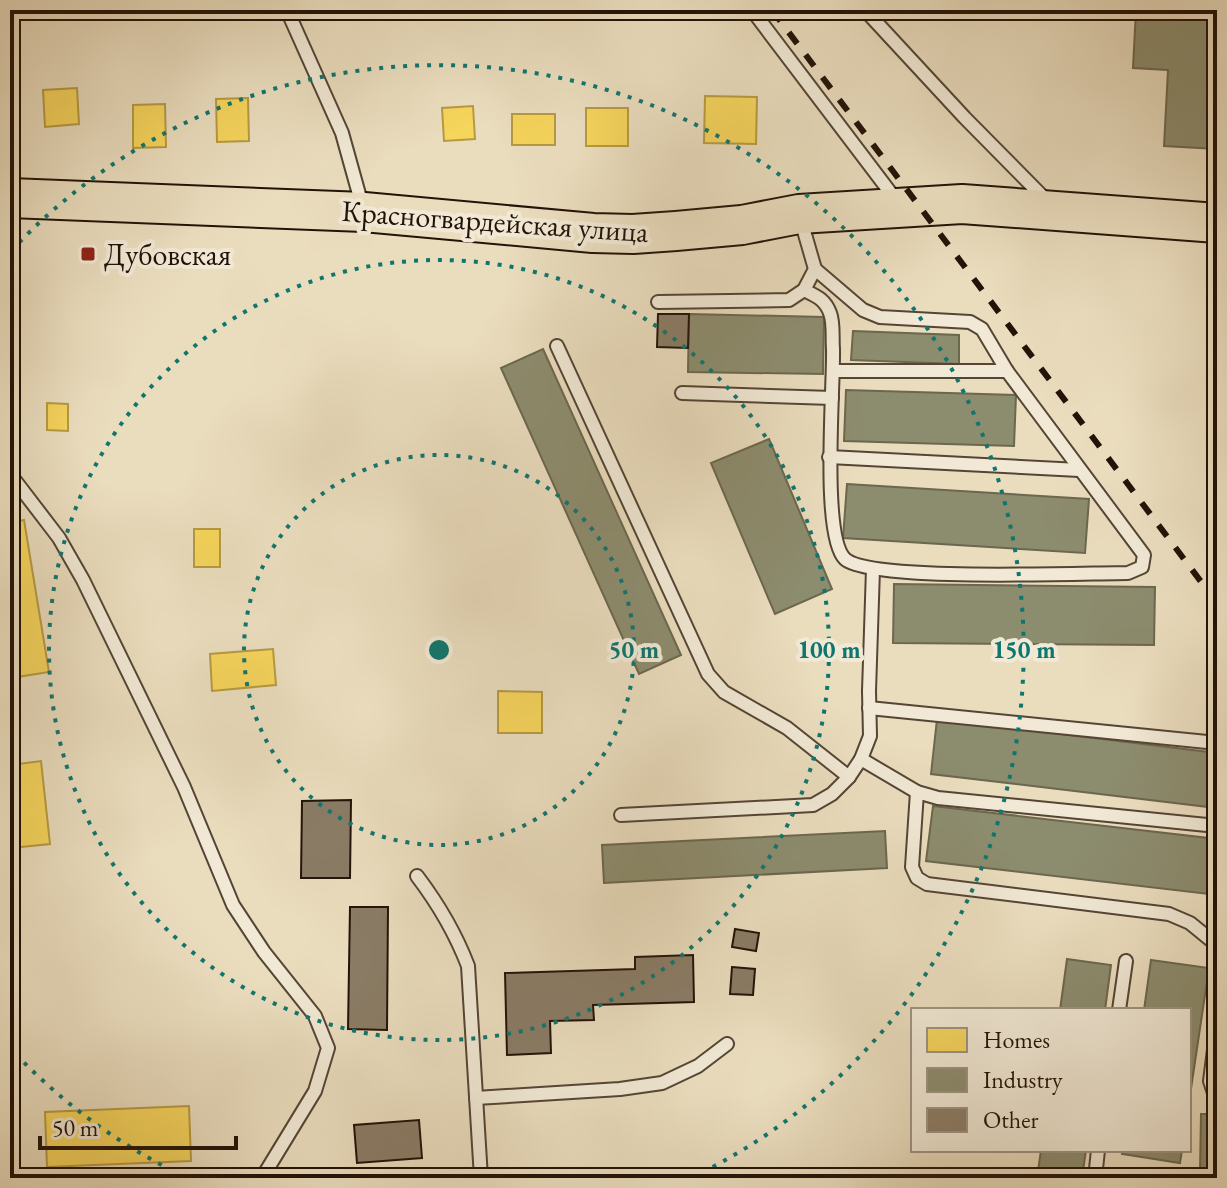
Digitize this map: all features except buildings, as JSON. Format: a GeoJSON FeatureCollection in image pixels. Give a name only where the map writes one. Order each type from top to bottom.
{"type":"FeatureCollection","features":[{"type":"Feature","properties":{"kind":"main road","name":"Красногвардейская улица"},"geometry":{"type":"LineString","coordinates":[[10,198],[364,212],[633,234],[742,225],[799,214],[962,204],[1217,223]]}},
{"type":"Feature","properties":{"kind":"lane"},"geometry":{"type":"LineString","coordinates":[[287,10],[342,133],[364,212]]}},
{"type":"Feature","properties":{"kind":"lane"},"geometry":{"type":"LineString","coordinates":[[752,10],[901,206]]}},
{"type":"Feature","properties":{"kind":"lane"},"geometry":{"type":"LineString","coordinates":[[865,10],[1056,210]]}},
{"type":"Feature","properties":{"kind":"lane"},"geometry":{"type":"LineString","coordinates":[[799,214],[815,269],[863,310],[880,317],[970,322],[982,329],[1007,371],[1144,555],[1142,567],[1128,573],[902,574],[873,569],[845,559],[836,543],[829,457],[832,315],[823,299],[804,290]]}},
{"type":"Feature","properties":{"kind":"lane"},"geometry":{"type":"LineString","coordinates":[[658,302],[789,300],[804,290],[815,269]]}},
{"type":"Feature","properties":{"kind":"lane"},"geometry":{"type":"LineString","coordinates":[[557,346],[708,674],[724,692],[787,728],[849,777]]}},
{"type":"Feature","properties":{"kind":"lane"},"geometry":{"type":"LineString","coordinates":[[833,371],[1007,371]]}},
{"type":"Feature","properties":{"kind":"lane"},"geometry":{"type":"LineString","coordinates":[[682,393],[832,398]]}},
{"type":"Feature","properties":{"kind":"lane"},"geometry":{"type":"LineString","coordinates":[[829,457],[1079,470]]}},
{"type":"Feature","properties":{"kind":"lane"},"geometry":{"type":"LineString","coordinates":[[10,474],[59,538],[83,580],[184,787],[233,905],[264,952],[315,1016],[328,1048],[315,1091],[262,1178]]}},
{"type":"Feature","properties":{"kind":"lane"},"geometry":{"type":"LineString","coordinates":[[621,815],[813,805],[832,794],[861,759],[870,736],[873,569]]}},
{"type":"Feature","properties":{"kind":"lane"},"geometry":{"type":"LineString","coordinates":[[869,708],[1217,743]]}},
{"type":"Feature","properties":{"kind":"lane"},"geometry":{"type":"LineString","coordinates":[[861,759],[917,792],[938,798],[1217,826]]}},
{"type":"Feature","properties":{"kind":"lane"},"geometry":{"type":"LineString","coordinates":[[917,792],[912,867],[917,878],[927,884],[1169,914],[1190,923],[1217,945]]}},
{"type":"Feature","properties":{"kind":"lane"},"geometry":{"type":"LineString","coordinates":[[417,876],[439,905],[468,966],[481,1178]]}},
{"type":"Feature","properties":{"kind":"lane"},"geometry":{"type":"LineString","coordinates":[[1119,1008],[1126,961]]}},
{"type":"Feature","properties":{"kind":"lane"},"geometry":{"type":"LineString","coordinates":[[1217,1026],[1210,1081],[1217,1095]]}},
{"type":"Feature","properties":{"kind":"lane"},"geometry":{"type":"LineString","coordinates":[[476,1098],[620,1089],[662,1083],[698,1066],[727,1044]]}},
{"type":"Feature","properties":{"kind":"lane"},"geometry":{"type":"LineString","coordinates":[[1098,1152],[1098,1178]]}},
{"type":"Feature","properties":{"kind":"railway"},"geometry":{"type":"LineString","coordinates":[[772,10],[1217,603]]}},
{"type":"Feature","properties":{"kind":"place","name":"Дубовская"},"geometry":{"type":"Point","coordinates":[88,254]}}]}
